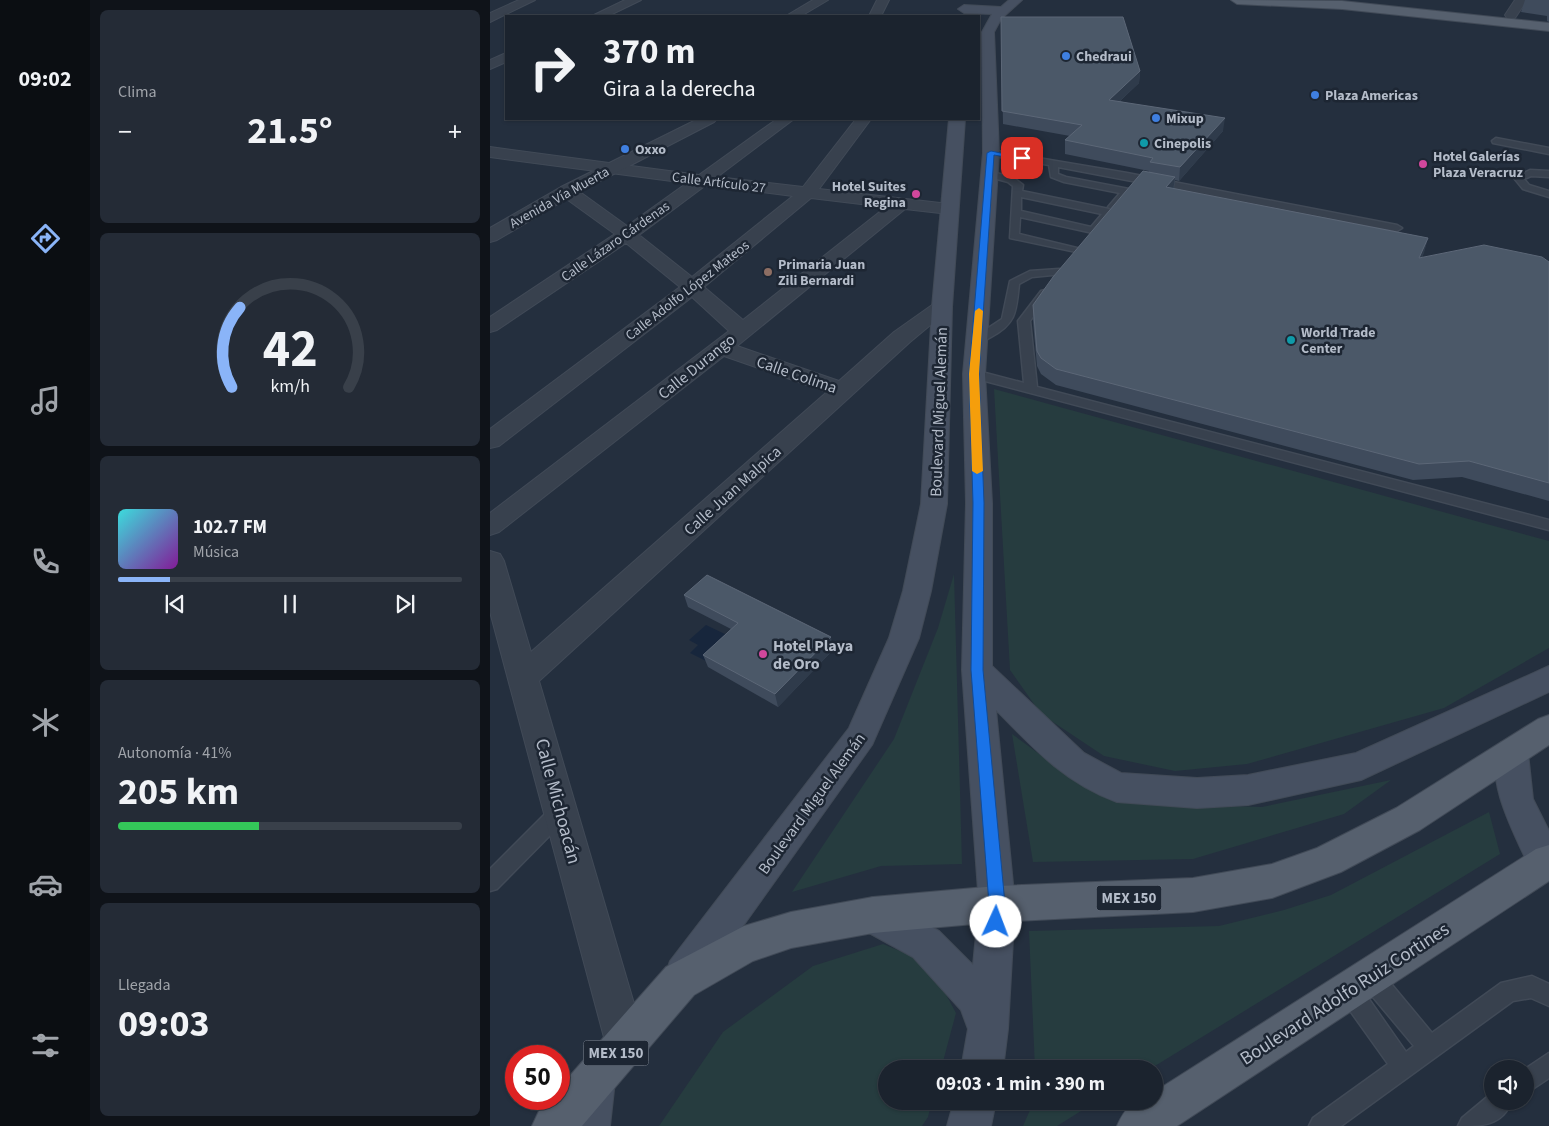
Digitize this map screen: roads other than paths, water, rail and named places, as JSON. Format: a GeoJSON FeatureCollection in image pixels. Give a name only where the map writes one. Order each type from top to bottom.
{"type":"FeatureCollection","features":[{"type":"Feature","properties":{"kind":"main road"},"geometry":{"type":"LineString","coordinates":[[1237,0],[1391,6],[1505,14],[1549,21]]}},
{"type":"Feature","properties":{"kind":"main road"},"geometry":{"type":"LineString","coordinates":[[1351,0],[1549,27]]}},
{"type":"Feature","properties":{"kind":"main road"},"geometry":{"type":"LineString","coordinates":[[962,8],[984,11],[1014,3]]}},
{"type":"Feature","properties":{"kind":"main road"},"geometry":{"type":"LineString","coordinates":[[983,1060],[988,1029],[997,904],[977,670],[979,503],[974,374],[990,164],[988,32],[996,17],[1014,3]]}},
{"type":"Feature","properties":{"kind":"main road","name":"Boulevard Miguel Alemán"},"geometry":{"type":"LineString","coordinates":[[554,1126],[625,1041],[680,980],[862,736],[904,638],[917,591],[934,504],[942,307],[957,120]]}},
{"type":"Feature","properties":{"kind":"main road"},"geometry":{"type":"LineString","coordinates":[[977,670],[1031,725],[1072,763],[1117,787],[1197,792],[1248,790],[1361,766],[1549,678]]}},
{"type":"Feature","properties":{"kind":"main road","name":"MEX 150"},"geometry":{"type":"LineString","coordinates":[[680,980],[744,945],[837,920],[997,904],[1193,895],[1272,881],[1328,860],[1408,820],[1549,728]]}},
{"type":"Feature","properties":{"kind":"main road"},"geometry":{"type":"LineString","coordinates":[[1512,753],[1516,799],[1548,864]]}},
{"type":"Feature","properties":{"kind":"main road","name":"Boulevard Adolfo Ruiz Cortines"},"geometry":{"type":"LineString","coordinates":[[1139,1126],[1548,864]]}},
{"type":"Feature","properties":{"kind":"main road"},"geometry":{"type":"LineString","coordinates":[[873,916],[926,944],[945,962],[976,998],[988,1029]]}},
{"type":"Feature","properties":{"kind":"main road"},"geometry":{"type":"LineString","coordinates":[[588,1126],[594,1080]]}},
{"type":"Feature","properties":{"kind":"main road"},"geometry":{"type":"LineString","coordinates":[[969,1126],[973,1110]]}},
{"type":"Feature","properties":{"kind":"street"},"geometry":{"type":"LineString","coordinates":[[490,3],[524,0]]}},
{"type":"Feature","properties":{"kind":"street"},"geometry":{"type":"LineString","coordinates":[[490,18],[529,0]]}},
{"type":"Feature","properties":{"kind":"street"},"geometry":{"type":"LineString","coordinates":[[604,14],[635,0]]}},
{"type":"Feature","properties":{"kind":"street"},"geometry":{"type":"LineString","coordinates":[[794,15],[822,0]]}},
{"type":"Feature","properties":{"kind":"street"},"geometry":{"type":"LineString","coordinates":[[876,15],[883,0]]}},
{"type":"Feature","properties":{"kind":"street"},"geometry":{"type":"LineString","coordinates":[[1505,14],[1508,0]]}},
{"type":"Feature","properties":{"kind":"street"},"geometry":{"type":"LineString","coordinates":[[1505,14],[1521,0]]}},
{"type":"Feature","properties":{"kind":"street"},"geometry":{"type":"LineString","coordinates":[[604,14],[630,14]]}},
{"type":"Feature","properties":{"kind":"street"},"geometry":{"type":"LineString","coordinates":[[490,64],[505,57]]}},
{"type":"Feature","properties":{"kind":"street","name":"Avenida Vía Muerta"},"geometry":{"type":"LineString","coordinates":[[490,236],[567,191],[707,120]]}},
{"type":"Feature","properties":{"kind":"street","name":"Calle Lázaro Cárdenas"},"geometry":{"type":"LineString","coordinates":[[490,326],[628,234],[785,120]]}},
{"type":"Feature","properties":{"kind":"street","name":"Calle Adolfo López Mateos"},"geometry":{"type":"LineString","coordinates":[[490,441],[694,286],[808,192],[863,120]]}},
{"type":"Feature","properties":{"kind":"street","name":"Calle Artículo 27"},"geometry":{"type":"LineString","coordinates":[[490,152],[612,169],[949,209]]}},
{"type":"Feature","properties":{"kind":"street"},"geometry":{"type":"LineString","coordinates":[[567,191],[628,234],[694,286],[741,330]]}},
{"type":"Feature","properties":{"kind":"street","name":"Calle Durango"},"geometry":{"type":"LineString","coordinates":[[490,526],[721,348],[900,204]]}},
{"type":"Feature","properties":{"kind":"street","name":"Calle Juan Malpica"},"geometry":{"type":"LineString","coordinates":[[524,676],[902,337],[942,307]]}},
{"type":"Feature","properties":{"kind":"street","name":"Calle Colima"},"geometry":{"type":"LineString","coordinates":[[721,348],[844,390]]}},
{"type":"Feature","properties":{"kind":"street","name":"Calle Michoacán"},"geometry":{"type":"LineString","coordinates":[[490,560],[625,1041]]}},
{"type":"Feature","properties":{"kind":"lane"},"geometry":{"type":"LineString","coordinates":[[1512,136],[1549,142]]}},
{"type":"Feature","properties":{"kind":"lane"},"geometry":{"type":"LineString","coordinates":[[1496,141],[1549,151]]}},
{"type":"Feature","properties":{"kind":"lane"},"geometry":{"type":"LineString","coordinates":[[990,164],[1053,163],[1396,228]]}},
{"type":"Feature","properties":{"kind":"lane"},"geometry":{"type":"LineString","coordinates":[[1031,390],[1024,321],[1077,251],[1126,191],[1064,179],[1054,175],[1053,163]]}},
{"type":"Feature","properties":{"kind":"lane"},"geometry":{"type":"LineString","coordinates":[[990,164],[1018,185],[1014,236],[1077,251]]}},
{"type":"Feature","properties":{"kind":"lane"},"geometry":{"type":"LineString","coordinates":[[1549,174],[1530,173],[1519,178],[1526,187],[1549,194]]}},
{"type":"Feature","properties":{"kind":"lane"},"geometry":{"type":"LineString","coordinates":[[1016,193],[1109,212]]}},
{"type":"Feature","properties":{"kind":"lane"},"geometry":{"type":"LineString","coordinates":[[1015,213],[1077,251]]}},
{"type":"Feature","properties":{"kind":"lane"},"geometry":{"type":"LineString","coordinates":[[977,340],[1004,327],[1010,319],[1014,283],[1077,251]]}},
{"type":"Feature","properties":{"kind":"lane"},"geometry":{"type":"LineString","coordinates":[[974,374],[1549,525]]}},
{"type":"Feature","properties":{"kind":"lane"},"geometry":{"type":"LineString","coordinates":[[490,882],[562,811]]}},
{"type":"Feature","properties":{"kind":"lane"},"geometry":{"type":"LineString","coordinates":[[1360,983],[1429,1048]]}},
{"type":"Feature","properties":{"kind":"lane"},"geometry":{"type":"LineString","coordinates":[[1360,983],[1403,1067]]}},
{"type":"Feature","properties":{"kind":"lane"},"geometry":{"type":"LineString","coordinates":[[1321,1126],[1509,991],[1532,987],[1549,994]]}},
{"type":"Feature","properties":{"kind":"lane"},"geometry":{"type":"LineString","coordinates":[[1534,1076],[1549,1064]]}},
{"type":"Feature","properties":{"kind":"lane"},"geometry":{"type":"LineString","coordinates":[[1470,1126],[1490,1110]]}},
{"type":"Feature","properties":{"kind":"water"},"geometry":{"type":"Polygon","coordinates":[[[706,625],[731,637],[706,661],[690,653],[698,645],[689,640],[706,625]]]}},
{"type":"Feature","properties":{"kind":"place","name":"Chedraui"},"geometry":{"type":"Point","coordinates":[1066,56]}},
{"type":"Feature","properties":{"kind":"place","name":"Plaza Americas"},"geometry":{"type":"Point","coordinates":[1315,95]}},
{"type":"Feature","properties":{"kind":"place","name":"Mixup"},"geometry":{"type":"Point","coordinates":[1156,118]}},
{"type":"Feature","properties":{"kind":"place","name":"Cinepolis"},"geometry":{"type":"Point","coordinates":[1144,143]}},
{"type":"Feature","properties":{"kind":"place","name":"Oxxo"},"geometry":{"type":"Point","coordinates":[625,149]}},
{"type":"Feature","properties":{"kind":"place","name":"Hotel Galerías Plaza Veracruz"},"geometry":{"type":"Point","coordinates":[1423,164]}},
{"type":"Feature","properties":{"kind":"place","name":"Hotel Suites Regina"},"geometry":{"type":"Point","coordinates":[916,194]}},
{"type":"Feature","properties":{"kind":"place","name":"Primaria Juan Zili Bernardi"},"geometry":{"type":"Point","coordinates":[768,272]}},
{"type":"Feature","properties":{"kind":"place","name":"World Trade Center"},"geometry":{"type":"Point","coordinates":[1291,340]}},
{"type":"Feature","properties":{"kind":"place","name":"Hotel Playa de Oro"},"geometry":{"type":"Point","coordinates":[763,654]}}]}
